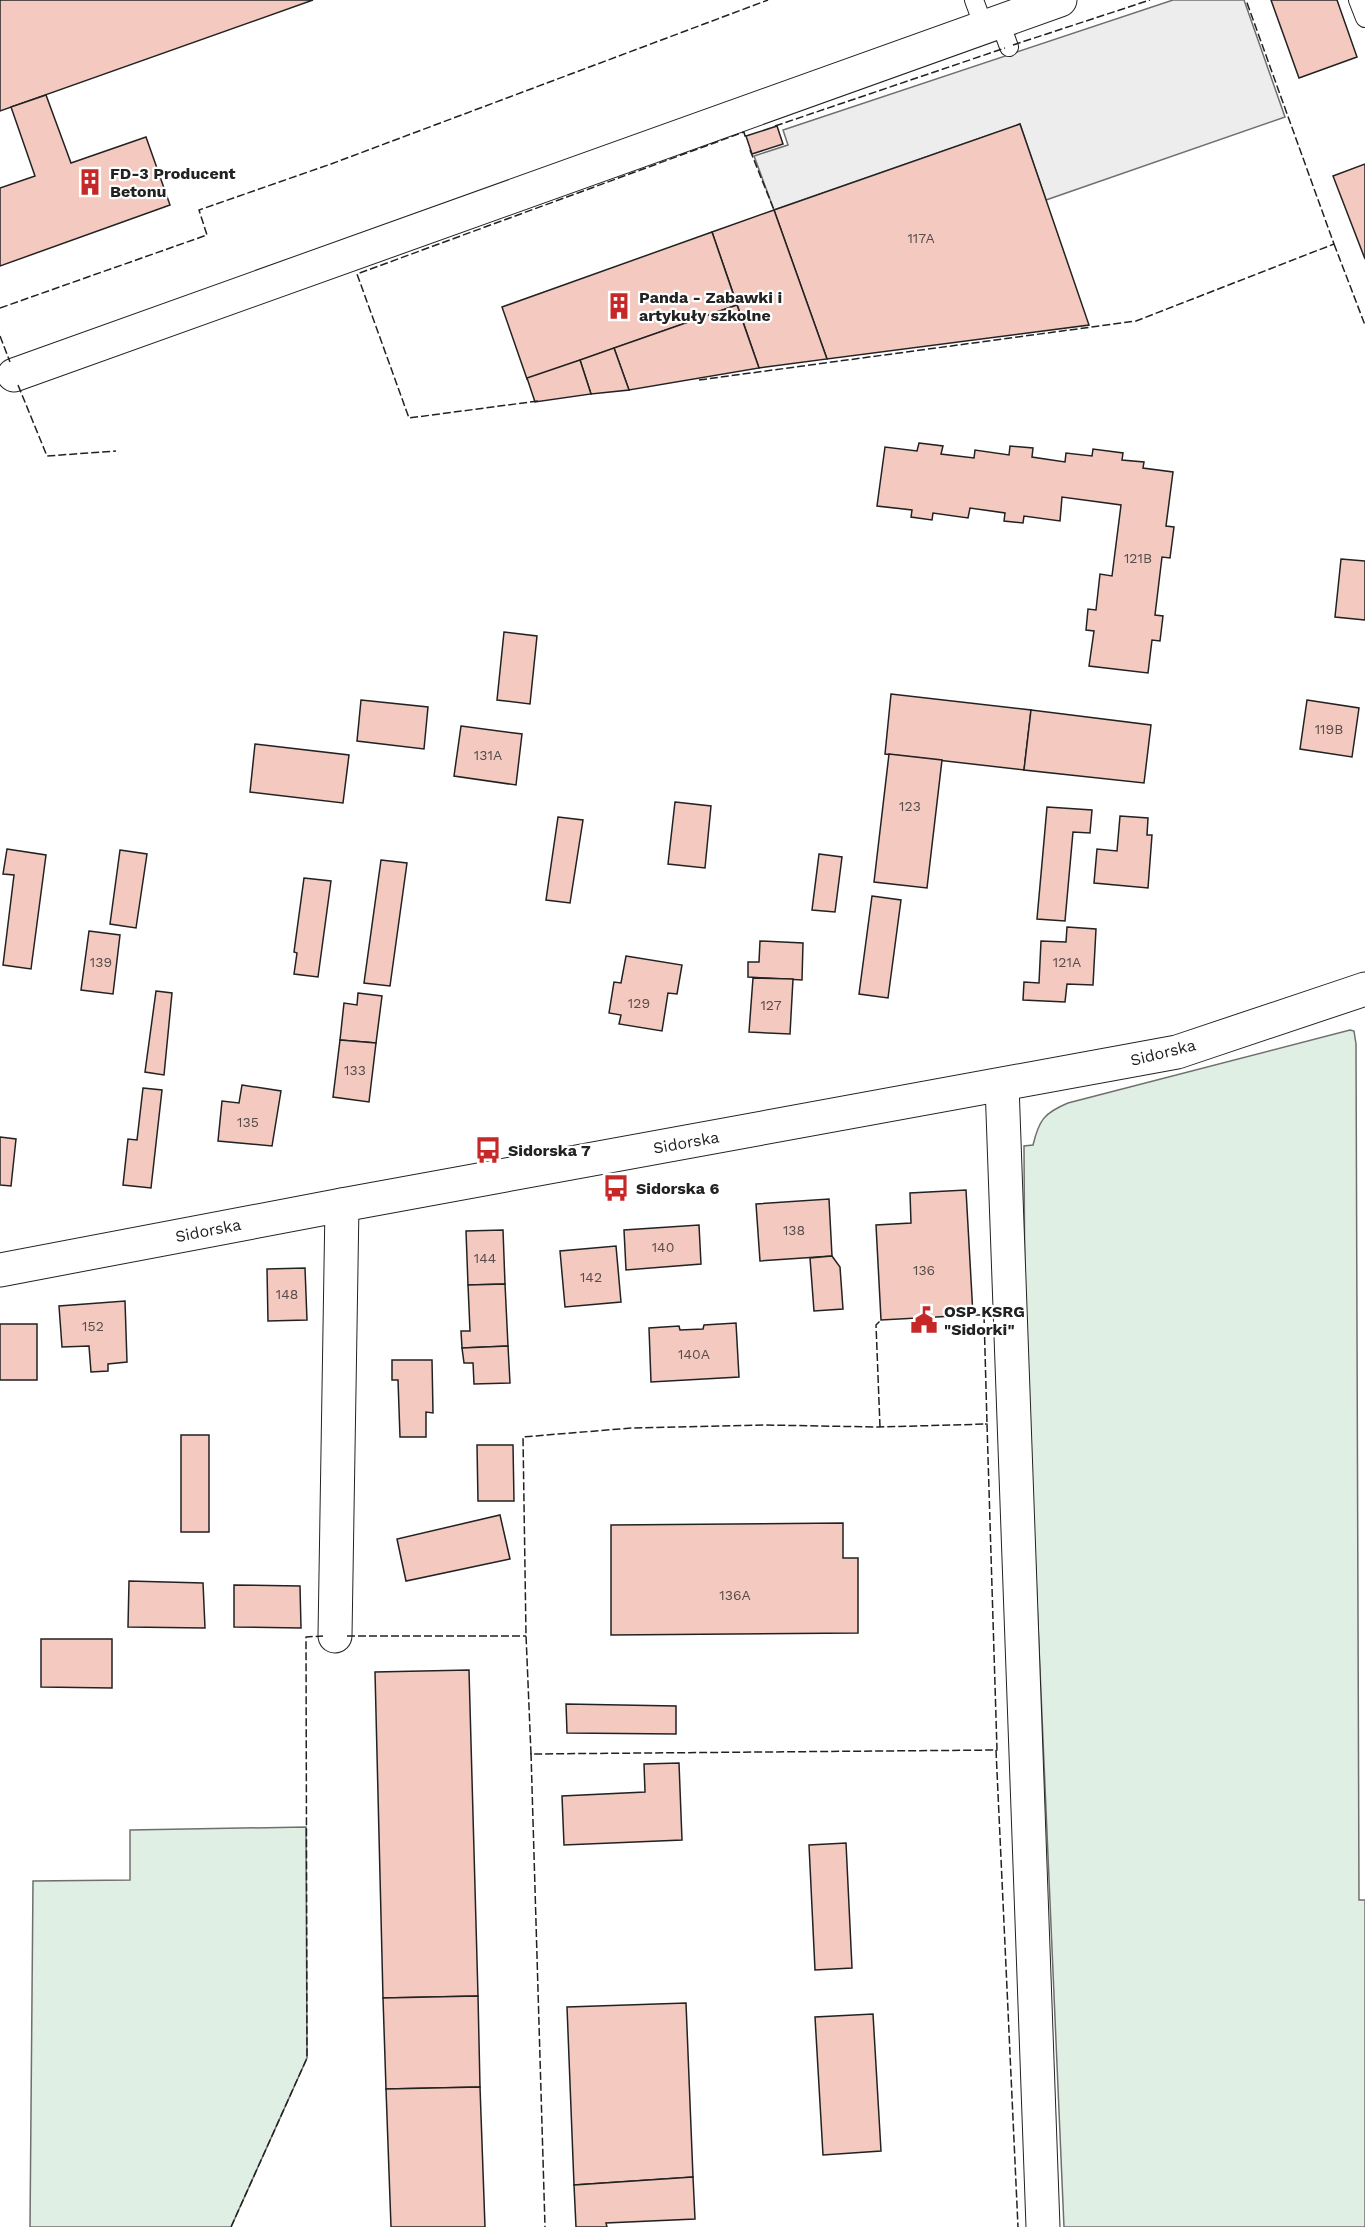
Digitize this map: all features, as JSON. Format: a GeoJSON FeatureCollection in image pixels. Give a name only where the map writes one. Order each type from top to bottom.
{"type":"FeatureCollection","features":[{"type":"Feature","properties":{"kind":"street"},"geometry":{"type":"LineString","coordinates":[[14,375],[1060,0]]}},
{"type":"Feature","properties":{"kind":"street","name":"Sidorska"},"geometry":{"type":"LineString","coordinates":[[0,1270],[1177,1052],[1365,989]]}},
{"type":"Feature","properties":{"kind":"street"},"geometry":{"type":"LineString","coordinates":[[1002,1085],[1043,2227]]}},
{"type":"Feature","properties":{"kind":"street"},"geometry":{"type":"LineString","coordinates":[[335,1636],[342,1205]]}},
{"type":"Feature","properties":{"kind":"lane"},"geometry":{"type":"LineString","coordinates":[[1358,0],[1365,18]]}},
{"type":"Feature","properties":{"kind":"green space"},"geometry":{"type":"Polygon","coordinates":[[[1350,1030],[1354,1031],[1356,1044],[1359,1900],[1365,1900],[1365,2227],[1064,2227],[1025,1322],[1024,1146],[1033,1145],[1040,1123],[1048,1114],[1068,1103],[1350,1030]]]}},
{"type":"Feature","properties":{"kind":"green space"},"geometry":{"type":"Polygon","coordinates":[[[306,1827],[307,2058],[231,2227],[30,2227],[33,1881],[130,1880],[130,1830],[306,1827]]]}},
{"type":"Feature","properties":{"kind":"shaded area"},"geometry":{"type":"Polygon","coordinates":[[[1173,0],[1244,0],[1285,117],[1046,200],[1020,124],[774,210],[754,156],[788,145],[783,130],[1173,0]]]}},
{"type":"Feature","properties":{"kind":"building"},"geometry":{"type":"Polygon","coordinates":[[[0,0],[313,0],[0,111],[0,0]]]}},
{"type":"Feature","properties":{"kind":"building"},"geometry":{"type":"Polygon","coordinates":[[[1271,0],[1337,0],[1357,57],[1299,78],[1271,0]]]}},
{"type":"Feature","properties":{"kind":"building","name":"FD-3 Producent Betonu"},"geometry":{"type":"Polygon","coordinates":[[[46,95],[71,163],[146,137],[170,205],[0,266],[0,188],[35,176],[11,107],[46,95]]]}},
{"type":"Feature","properties":{"kind":"building"},"geometry":{"type":"Polygon","coordinates":[[[1020,124],[1089,325],[827,359],[774,210],[1020,124]]]}},
{"type":"Feature","properties":{"kind":"building"},"geometry":{"type":"Polygon","coordinates":[[[777,126],[783,144],[752,154],[746,136],[777,126]]]}},
{"type":"Feature","properties":{"kind":"building"},"geometry":{"type":"Polygon","coordinates":[[[1365,164],[1365,259],[1333,176],[1365,164]]]}},
{"type":"Feature","properties":{"kind":"building"},"geometry":{"type":"Polygon","coordinates":[[[774,210],[827,359],[759,368],[712,232],[774,210]]]}},
{"type":"Feature","properties":{"kind":"building","name":"Panda - Zabawki i artykuły szkolne"},"geometry":{"type":"Polygon","coordinates":[[[712,232],[737,305],[527,379],[502,307],[712,232]]]}},
{"type":"Feature","properties":{"kind":"building"},"geometry":{"type":"Polygon","coordinates":[[[737,305],[759,368],[629,390],[614,348],[737,305]]]}},
{"type":"Feature","properties":{"kind":"building"},"geometry":{"type":"Polygon","coordinates":[[[614,348],[629,390],[591,394],[580,360],[614,348]]]}},
{"type":"Feature","properties":{"kind":"building"},"geometry":{"type":"Polygon","coordinates":[[[580,360],[591,394],[535,402],[527,378],[580,360]]]}},
{"type":"Feature","properties":{"kind":"building"},"geometry":{"type":"Polygon","coordinates":[[[919,443],[943,446],[941,454],[974,458],[975,450],[1009,455],[1010,446],[1033,448],[1032,457],[1065,462],[1066,453],[1092,456],[1093,449],[1123,453],[1122,460],[1144,462],[1143,468],[1173,472],[1166,526],[1174,527],[1170,558],[1162,557],[1155,615],[1163,616],[1160,641],[1152,640],[1148,673],[1089,666],[1094,631],[1086,630],[1088,609],[1096,610],[1100,574],[1112,576],[1121,505],[1062,497],[1060,521],[1024,516],[1023,523],[1004,521],[1005,513],[970,508],[968,518],[933,513],[932,520],[911,517],[912,510],[877,506],[885,447],[917,451],[919,443]]]}},
{"type":"Feature","properties":{"kind":"building"},"geometry":{"type":"Polygon","coordinates":[[[1341,559],[1365,561],[1365,620],[1335,617],[1341,559]]]}},
{"type":"Feature","properties":{"kind":"building"},"geometry":{"type":"Polygon","coordinates":[[[504,632],[537,636],[530,704],[497,700],[504,632]]]}},
{"type":"Feature","properties":{"kind":"building"},"geometry":{"type":"Polygon","coordinates":[[[891,694],[1031,710],[1024,770],[885,754],[891,694]]]}},
{"type":"Feature","properties":{"kind":"building"},"geometry":{"type":"Polygon","coordinates":[[[361,700],[428,707],[424,749],[357,741],[361,700]]]}},
{"type":"Feature","properties":{"kind":"building"},"geometry":{"type":"Polygon","coordinates":[[[1307,700],[1359,708],[1352,757],[1300,749],[1307,700]]]}},
{"type":"Feature","properties":{"kind":"building"},"geometry":{"type":"Polygon","coordinates":[[[1031,710],[1151,725],[1144,783],[1024,770],[1031,710]]]}},
{"type":"Feature","properties":{"kind":"building"},"geometry":{"type":"Polygon","coordinates":[[[461,726],[522,734],[516,785],[454,776],[461,726]]]}},
{"type":"Feature","properties":{"kind":"building"},"geometry":{"type":"Polygon","coordinates":[[[255,744],[349,755],[343,803],[250,792],[255,744]]]}},
{"type":"Feature","properties":{"kind":"building"},"geometry":{"type":"Polygon","coordinates":[[[889,754],[942,760],[927,888],[874,882],[889,754]]]}},
{"type":"Feature","properties":{"kind":"building"},"geometry":{"type":"Polygon","coordinates":[[[675,802],[711,806],[705,868],[668,864],[675,802]]]}},
{"type":"Feature","properties":{"kind":"building"},"geometry":{"type":"Polygon","coordinates":[[[1047,807],[1092,810],[1090,833],[1073,832],[1065,921],[1037,919],[1047,807]]]}},
{"type":"Feature","properties":{"kind":"building"},"geometry":{"type":"Polygon","coordinates":[[[1120,816],[1148,818],[1147,835],[1152,835],[1148,888],[1094,883],[1097,849],[1117,851],[1120,816]]]}},
{"type":"Feature","properties":{"kind":"building"},"geometry":{"type":"Polygon","coordinates":[[[558,817],[583,820],[570,903],[546,900],[558,817]]]}},
{"type":"Feature","properties":{"kind":"building"},"geometry":{"type":"Polygon","coordinates":[[[7,849],[46,855],[31,969],[3,965],[14,875],[3,874],[7,849]]]}},
{"type":"Feature","properties":{"kind":"building"},"geometry":{"type":"Polygon","coordinates":[[[120,850],[147,854],[136,928],[110,924],[120,850]]]}},
{"type":"Feature","properties":{"kind":"building"},"geometry":{"type":"Polygon","coordinates":[[[819,854],[842,857],[835,912],[812,910],[819,854]]]}},
{"type":"Feature","properties":{"kind":"building"},"geometry":{"type":"Polygon","coordinates":[[[381,860],[407,863],[390,986],[364,983],[381,860]]]}},
{"type":"Feature","properties":{"kind":"building"},"geometry":{"type":"Polygon","coordinates":[[[304,878],[331,881],[318,977],[294,974],[297,953],[294,952],[304,878]]]}},
{"type":"Feature","properties":{"kind":"building"},"geometry":{"type":"Polygon","coordinates":[[[872,896],[901,900],[888,998],[859,994],[872,896]]]}},
{"type":"Feature","properties":{"kind":"building"},"geometry":{"type":"Polygon","coordinates":[[[1067,927],[1096,929],[1093,985],[1067,984],[1065,1002],[1023,1000],[1024,982],[1039,983],[1041,941],[1066,942],[1067,927]]]}},
{"type":"Feature","properties":{"kind":"building"},"geometry":{"type":"Polygon","coordinates":[[[89,931],[120,935],[113,994],[81,990],[89,931]]]}},
{"type":"Feature","properties":{"kind":"building"},"geometry":{"type":"Polygon","coordinates":[[[760,941],[803,943],[802,980],[748,977],[748,962],[759,962],[760,941]]]}},
{"type":"Feature","properties":{"kind":"building"},"geometry":{"type":"Polygon","coordinates":[[[626,956],[682,965],[677,994],[668,993],[662,1031],[619,1024],[621,1015],[609,1013],[614,982],[621,983],[626,956]]]}},
{"type":"Feature","properties":{"kind":"building"},"geometry":{"type":"Polygon","coordinates":[[[753,978],[793,979],[790,1034],[749,1032],[753,978]]]}},
{"type":"Feature","properties":{"kind":"building"},"geometry":{"type":"Polygon","coordinates":[[[156,991],[172,993],[164,1075],[145,1072],[156,991]]]}},
{"type":"Feature","properties":{"kind":"building"},"geometry":{"type":"Polygon","coordinates":[[[358,993],[382,996],[376,1043],[340,1040],[344,1003],[357,1005],[358,993]]]}},
{"type":"Feature","properties":{"kind":"building"},"geometry":{"type":"Polygon","coordinates":[[[340,1040],[376,1043],[369,1102],[333,1097],[340,1040]]]}},
{"type":"Feature","properties":{"kind":"building"},"geometry":{"type":"Polygon","coordinates":[[[242,1085],[281,1091],[272,1146],[218,1141],[222,1101],[239,1103],[242,1085]]]}},
{"type":"Feature","properties":{"kind":"building"},"geometry":{"type":"Polygon","coordinates":[[[143,1088],[162,1090],[151,1188],[123,1185],[128,1139],[137,1140],[143,1088]]]}},
{"type":"Feature","properties":{"kind":"building"},"geometry":{"type":"Polygon","coordinates":[[[0,1137],[16,1139],[11,1186],[0,1185],[0,1137]]]}},
{"type":"Feature","properties":{"kind":"building"},"geometry":{"type":"Polygon","coordinates":[[[966,1190],[973,1315],[881,1320],[876,1225],[911,1223],[910,1193],[966,1190]]]}},
{"type":"Feature","properties":{"kind":"building"},"geometry":{"type":"Polygon","coordinates":[[[829,1199],[832,1256],[760,1261],[756,1204],[829,1199]]]}},
{"type":"Feature","properties":{"kind":"building"},"geometry":{"type":"Polygon","coordinates":[[[699,1225],[701,1264],[626,1270],[624,1230],[699,1225]]]}},
{"type":"Feature","properties":{"kind":"building"},"geometry":{"type":"Polygon","coordinates":[[[503,1230],[505,1284],[468,1285],[466,1231],[503,1230]]]}},
{"type":"Feature","properties":{"kind":"building"},"geometry":{"type":"Polygon","coordinates":[[[616,1246],[621,1302],[565,1307],[560,1251],[616,1246]]]}},
{"type":"Feature","properties":{"kind":"building"},"geometry":{"type":"Polygon","coordinates":[[[832,1256],[840,1267],[843,1309],[814,1311],[810,1258],[832,1256]]]}},
{"type":"Feature","properties":{"kind":"building"},"geometry":{"type":"Polygon","coordinates":[[[305,1268],[307,1320],[268,1321],[267,1269],[305,1268]]]}},
{"type":"Feature","properties":{"kind":"building"},"geometry":{"type":"Polygon","coordinates":[[[505,1284],[508,1346],[462,1348],[461,1331],[470,1331],[468,1285],[505,1284]]]}},
{"type":"Feature","properties":{"kind":"building"},"geometry":{"type":"Polygon","coordinates":[[[125,1301],[127,1362],[108,1364],[108,1371],[91,1372],[89,1346],[62,1347],[59,1306],[125,1301]]]}},
{"type":"Feature","properties":{"kind":"building"},"geometry":{"type":"Polygon","coordinates":[[[736,1323],[739,1377],[651,1382],[649,1328],[679,1326],[680,1330],[703,1329],[704,1325],[736,1323]]]}},
{"type":"Feature","properties":{"kind":"building"},"geometry":{"type":"Polygon","coordinates":[[[0,1324],[37,1324],[37,1380],[0,1380],[0,1324]]]}},
{"type":"Feature","properties":{"kind":"building"},"geometry":{"type":"Polygon","coordinates":[[[508,1346],[510,1383],[474,1384],[473,1363],[464,1363],[462,1348],[508,1346]]]}},
{"type":"Feature","properties":{"kind":"building"},"geometry":{"type":"Polygon","coordinates":[[[392,1360],[432,1360],[433,1413],[426,1412],[426,1437],[400,1437],[398,1380],[392,1380],[392,1360]]]}},
{"type":"Feature","properties":{"kind":"building"},"geometry":{"type":"Polygon","coordinates":[[[181,1435],[209,1435],[209,1532],[181,1532],[181,1435]]]}},
{"type":"Feature","properties":{"kind":"building"},"geometry":{"type":"Polygon","coordinates":[[[477,1445],[513,1445],[514,1501],[478,1501],[477,1445]]]}},
{"type":"Feature","properties":{"kind":"building"},"geometry":{"type":"Polygon","coordinates":[[[500,1515],[510,1559],[406,1581],[397,1539],[500,1515]]]}},
{"type":"Feature","properties":{"kind":"building"},"geometry":{"type":"Polygon","coordinates":[[[843,1523],[843,1558],[858,1558],[858,1633],[611,1635],[611,1525],[843,1523]]]}},
{"type":"Feature","properties":{"kind":"building"},"geometry":{"type":"Polygon","coordinates":[[[129,1581],[203,1583],[205,1628],[128,1627],[129,1581]]]}},
{"type":"Feature","properties":{"kind":"building"},"geometry":{"type":"Polygon","coordinates":[[[234,1585],[300,1586],[301,1628],[234,1627],[234,1585]]]}},
{"type":"Feature","properties":{"kind":"building"},"geometry":{"type":"Polygon","coordinates":[[[41,1639],[112,1639],[112,1688],[41,1687],[41,1639]]]}},
{"type":"Feature","properties":{"kind":"building"},"geometry":{"type":"Polygon","coordinates":[[[469,1670],[478,1996],[383,1998],[375,1672],[469,1670]]]}},
{"type":"Feature","properties":{"kind":"building"},"geometry":{"type":"Polygon","coordinates":[[[566,1704],[676,1706],[676,1734],[567,1733],[566,1704]]]}},
{"type":"Feature","properties":{"kind":"building"},"geometry":{"type":"Polygon","coordinates":[[[679,1763],[682,1840],[564,1845],[562,1796],[645,1792],[644,1764],[679,1763]]]}},
{"type":"Feature","properties":{"kind":"building"},"geometry":{"type":"Polygon","coordinates":[[[846,1843],[852,1968],[815,1970],[809,1845],[846,1843]]]}},
{"type":"Feature","properties":{"kind":"building"},"geometry":{"type":"Polygon","coordinates":[[[478,1996],[480,2087],[386,2089],[383,1998],[478,1996]]]}},
{"type":"Feature","properties":{"kind":"building"},"geometry":{"type":"Polygon","coordinates":[[[686,2003],[693,2177],[574,2185],[567,2007],[686,2003]]]}},
{"type":"Feature","properties":{"kind":"building"},"geometry":{"type":"Polygon","coordinates":[[[873,2014],[881,2151],[823,2155],[815,2017],[873,2014]]]}},
{"type":"Feature","properties":{"kind":"building"},"geometry":{"type":"Polygon","coordinates":[[[480,2087],[485,2227],[391,2227],[386,2089],[480,2087]]]}},
{"type":"Feature","properties":{"kind":"building"},"geometry":{"type":"Polygon","coordinates":[[[693,2177],[695,2219],[606,2223],[607,2227],[576,2227],[574,2185],[693,2177]]]}},
{"type":"Feature","properties":{"kind":"fence"},"geometry":{"type":"LineString","coordinates":[[0,308],[207,235],[199,210],[331,164],[768,0]]}},
{"type":"Feature","properties":{"kind":"fence"},"geometry":{"type":"LineString","coordinates":[[1013,45],[1150,0]]}},
{"type":"Feature","properties":{"kind":"fence"},"geometry":{"type":"LineString","coordinates":[[699,380],[1136,321],[1334,244],[1246,0]]}},
{"type":"Feature","properties":{"kind":"fence"},"geometry":{"type":"LineString","coordinates":[[775,126],[1005,48]]}},
{"type":"Feature","properties":{"kind":"fence"},"geometry":{"type":"LineString","coordinates":[[538,401],[409,418],[357,274],[744,132],[745,136],[749,135]]}},
{"type":"Feature","properties":{"kind":"fence"},"geometry":{"type":"LineString","coordinates":[[750,150],[774,210]]}},
{"type":"Feature","properties":{"kind":"fence"},"geometry":{"type":"LineString","coordinates":[[1334,244],[1365,325]]}},
{"type":"Feature","properties":{"kind":"fence"},"geometry":{"type":"LineString","coordinates":[[0,336],[10,362]]}},
{"type":"Feature","properties":{"kind":"fence"},"geometry":{"type":"LineString","coordinates":[[18,385],[47,456],[116,451]]}},
{"type":"Feature","properties":{"kind":"fence"},"geometry":{"type":"LineString","coordinates":[[973,1315],[984,1315],[987,1424],[985,1424]]}},
{"type":"Feature","properties":{"kind":"fence"},"geometry":{"type":"LineString","coordinates":[[880,1427],[876,1325],[881,1320]]}},
{"type":"Feature","properties":{"kind":"fence"},"geometry":{"type":"LineString","coordinates":[[987,1424],[997,1750],[531,1754],[526,1635],[523,1437],[631,1428],[987,1424]]}},
{"type":"Feature","properties":{"kind":"fence"},"geometry":{"type":"LineString","coordinates":[[231,2227],[307,2058],[306,1637],[323,1636]]}},
{"type":"Feature","properties":{"kind":"fence"},"geometry":{"type":"LineString","coordinates":[[347,1636],[526,1636]]}},
{"type":"Feature","properties":{"kind":"fence"},"geometry":{"type":"LineString","coordinates":[[996,1750],[1018,2227]]}},
{"type":"Feature","properties":{"kind":"fence"},"geometry":{"type":"LineString","coordinates":[[531,1753],[545,2227]]}},
{"type":"Feature","properties":{"kind":"place","name":"FD-3 Producent Betonu"},"geometry":{"type":"Point","coordinates":[90,182]}},
{"type":"Feature","properties":{"kind":"place","name":"Panda - Zabawki i artykuły szkolne"},"geometry":{"type":"Point","coordinates":[619,306]}},
{"type":"Feature","properties":{"kind":"place","name":"Sidorska 7"},"geometry":{"type":"Point","coordinates":[488,1150]}},
{"type":"Feature","properties":{"kind":"place","name":"Sidorska 6"},"geometry":{"type":"Point","coordinates":[616,1188]}},
{"type":"Feature","properties":{"kind":"place","name":"OSP KSRG \"Sidorki\""},"geometry":{"type":"Point","coordinates":[924,1320]}}]}
